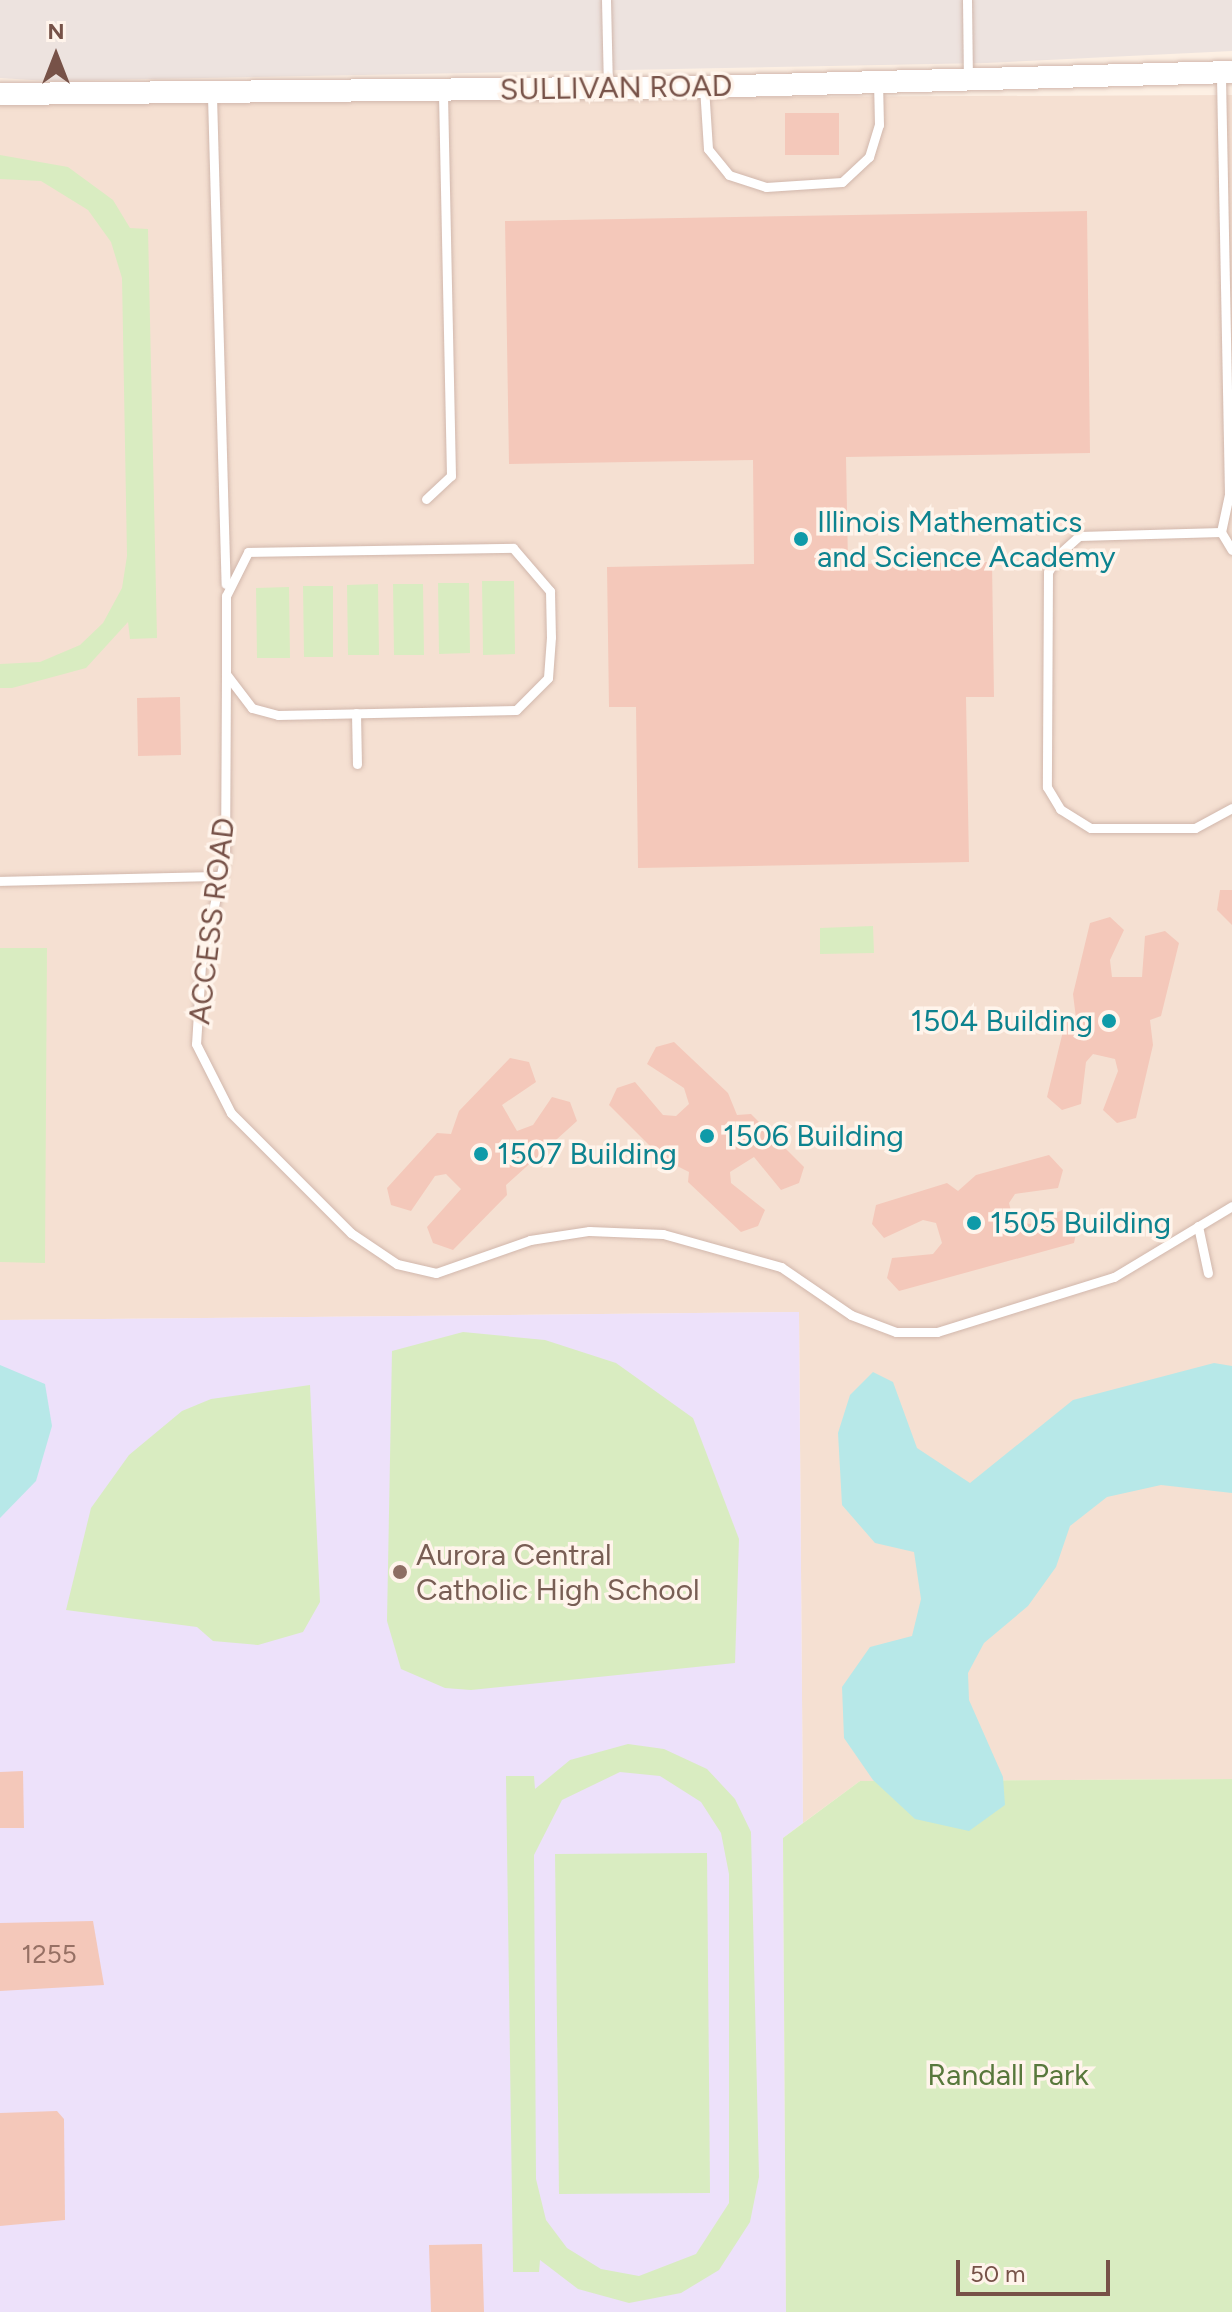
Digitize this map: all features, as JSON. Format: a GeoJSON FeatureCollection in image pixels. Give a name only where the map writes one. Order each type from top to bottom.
{"type":"FeatureCollection","features":[{"type":"Feature","properties":{"kind":"street","name":"SULLIVAN ROAD"},"geometry":{"type":"LineString","coordinates":[[0,94],[212,96],[704,87],[1226,72]]}},
{"type":"Feature","properties":{"kind":"lane"},"geometry":{"type":"LineString","coordinates":[[606,0],[608,88]]}},
{"type":"Feature","properties":{"kind":"lane"},"geometry":{"type":"LineString","coordinates":[[967,0],[968,80]]}},
{"type":"Feature","properties":{"kind":"lane"},"geometry":{"type":"LineString","coordinates":[[1226,72],[1229,494],[1221,532],[1232,550]]}},
{"type":"Feature","properties":{"kind":"lane"},"geometry":{"type":"LineString","coordinates":[[704,87],[708,149],[729,175],[766,187],[842,182],[869,157],[879,125],[878,82]]}},
{"type":"Feature","properties":{"kind":"lane"},"geometry":{"type":"LineString","coordinates":[[426,499],[451,476],[443,91]]}},
{"type":"Feature","properties":{"kind":"lane","name":"ACCESS ROAD"},"geometry":{"type":"LineString","coordinates":[[212,96],[226,596],[226,705],[222,876],[196,1005],[196,1044],[212,1084],[287,1174],[397,1264],[436,1273],[530,1240],[589,1231],[663,1234],[781,1267],[851,1315],[896,1332],[937,1332],[1114,1277],[1232,1206]]}},
{"type":"Feature","properties":{"kind":"lane"},"geometry":{"type":"LineString","coordinates":[[1221,532],[1079,536],[1058,555],[1048,572],[1047,787],[1060,809],[1091,828],[1195,828],[1232,808]]}},
{"type":"Feature","properties":{"kind":"lane"},"geometry":{"type":"LineString","coordinates":[[226,596],[248,552],[513,548],[550,591],[548,678],[516,710],[356,713],[252,708],[226,674]]}},
{"type":"Feature","properties":{"kind":"lane"},"geometry":{"type":"LineString","coordinates":[[356,713],[357,764]]}},
{"type":"Feature","properties":{"kind":"lane"},"geometry":{"type":"LineString","coordinates":[[0,881],[222,876]]}},
{"type":"Feature","properties":{"kind":"lane"},"geometry":{"type":"LineString","coordinates":[[1198,1226],[1208,1273]]}},
{"type":"Feature","properties":{"kind":"shaded area"},"geometry":{"type":"Polygon","coordinates":[[[0,0],[1232,0],[1232,51],[987,63],[48,81],[0,78],[0,0]]]}},
{"type":"Feature","properties":{"kind":"shaded area","name":"Illinois Mathematics and Science Academy"},"geometry":{"type":"Polygon","coordinates":[[[1232,95],[1232,1779],[860,1781],[803,1823],[799,1312],[0,1320],[0,100],[1232,95]]]}},
{"type":"Feature","properties":{"kind":"shaded area","name":"Aurora Central Catholic High School"},"geometry":{"type":"Polygon","coordinates":[[[799,1312],[803,1823],[783,1838],[786,2312],[0,2312],[0,1320],[799,1312]]]}},
{"type":"Feature","properties":{"kind":"green space"},"geometry":{"type":"Polygon","coordinates":[[[0,155],[68,167],[113,200],[130,228],[148,229],[157,638],[130,639],[128,622],[86,668],[12,688],[0,688],[0,664],[40,662],[80,645],[103,623],[122,588],[127,556],[122,278],[111,242],[88,210],[41,181],[0,179],[0,155]]]}},
{"type":"Feature","properties":{"kind":"green space"},"geometry":{"type":"Polygon","coordinates":[[[482,581],[514,581],[515,654],[483,655],[482,581]]]}},
{"type":"Feature","properties":{"kind":"green space"},"geometry":{"type":"Polygon","coordinates":[[[438,583],[469,583],[470,653],[439,654],[438,583]]]}},
{"type":"Feature","properties":{"kind":"green space"},"geometry":{"type":"Polygon","coordinates":[[[378,584],[379,655],[348,655],[347,585],[378,584]]]}},
{"type":"Feature","properties":{"kind":"green space"},"geometry":{"type":"Polygon","coordinates":[[[393,584],[423,584],[424,655],[394,655],[393,584]]]}},
{"type":"Feature","properties":{"kind":"green space"},"geometry":{"type":"Polygon","coordinates":[[[303,586],[333,586],[333,657],[304,657],[303,586]]]}},
{"type":"Feature","properties":{"kind":"green space"},"geometry":{"type":"Polygon","coordinates":[[[289,587],[290,658],[257,658],[256,588],[289,587]]]}},
{"type":"Feature","properties":{"kind":"green space"},"geometry":{"type":"Polygon","coordinates":[[[873,926],[874,953],[820,954],[820,928],[873,926]]]}},
{"type":"Feature","properties":{"kind":"green space"},"geometry":{"type":"Polygon","coordinates":[[[0,948],[47,948],[45,1263],[0,1262],[0,948]]]}},
{"type":"Feature","properties":{"kind":"green space"},"geometry":{"type":"Polygon","coordinates":[[[463,1332],[545,1340],[616,1363],[693,1418],[739,1539],[735,1663],[471,1690],[445,1688],[401,1669],[387,1621],[392,1351],[463,1332]]]}},
{"type":"Feature","properties":{"kind":"green space"},"geometry":{"type":"Polygon","coordinates":[[[310,1385],[320,1602],[303,1632],[258,1645],[213,1641],[197,1627],[66,1610],[91,1508],[129,1455],[182,1411],[211,1399],[310,1385]]]}},
{"type":"Feature","properties":{"kind":"green space"},"geometry":{"type":"Polygon","coordinates":[[[628,1744],[664,1749],[707,1769],[735,1799],[751,1832],[759,2177],[750,2222],[719,2270],[681,2293],[629,2303],[578,2289],[540,2260],[539,2272],[513,2272],[506,1776],[534,1776],[535,1789],[570,1760],[628,1744]],[[620,1772],[562,1800],[534,1855],[536,2179],[546,2220],[567,2248],[601,2269],[639,2276],[696,2254],[729,2203],[729,1874],[721,1833],[701,1802],[660,1776],[620,1772]]]}},
{"type":"Feature","properties":{"kind":"green space","name":"Randall Park"},"geometry":{"type":"Polygon","coordinates":[[[1232,1779],[1232,2312],[786,2312],[783,1838],[860,1781],[1232,1779]]]}},
{"type":"Feature","properties":{"kind":"green space"},"geometry":{"type":"Polygon","coordinates":[[[707,1853],[710,2193],[559,2194],[555,1854],[707,1853]]]}},
{"type":"Feature","properties":{"kind":"water"},"geometry":{"type":"Polygon","coordinates":[[[1214,1363],[1232,1366],[1232,1493],[1161,1485],[1107,1497],[1070,1526],[1056,1567],[1028,1606],[984,1643],[968,1673],[969,1700],[1003,1777],[1005,1805],[969,1831],[915,1819],[873,1780],[844,1738],[842,1687],[870,1647],[912,1636],[921,1599],[914,1552],[875,1543],[842,1505],[838,1433],[850,1395],[873,1372],[893,1382],[917,1448],[970,1483],[1073,1400],[1214,1363]]]}},
{"type":"Feature","properties":{"kind":"water"},"geometry":{"type":"Polygon","coordinates":[[[0,1365],[45,1384],[52,1426],[36,1481],[0,1518],[0,1365]]]}},
{"type":"Feature","properties":{"kind":"building"},"geometry":{"type":"Polygon","coordinates":[[[785,113],[839,113],[839,155],[785,155],[785,113]]]}},
{"type":"Feature","properties":{"kind":"building","name":"Illinois Mathematics and Science Academy"},"geometry":{"type":"Polygon","coordinates":[[[1087,211],[1090,453],[846,457],[848,564],[992,562],[994,697],[966,697],[969,862],[638,868],[636,707],[609,707],[607,567],[754,564],[753,460],[509,464],[505,221],[1087,211]]]}},
{"type":"Feature","properties":{"kind":"building"},"geometry":{"type":"Polygon","coordinates":[[[180,697],[181,755],[138,756],[137,698],[180,697]]]}},
{"type":"Feature","properties":{"kind":"building"},"geometry":{"type":"Polygon","coordinates":[[[1220,890],[1232,890],[1232,925],[1217,910],[1220,890]]]}},
{"type":"Feature","properties":{"kind":"building","name":"1504 Building"},"geometry":{"type":"Polygon","coordinates":[[[1110,917],[1124,930],[1110,960],[1112,977],[1142,977],[1145,936],[1165,931],[1179,943],[1161,1016],[1150,1020],[1153,1045],[1136,1118],[1117,1123],[1103,1110],[1118,1071],[1115,1059],[1093,1054],[1086,1062],[1081,1104],[1062,1110],[1047,1097],[1065,1023],[1076,1018],[1073,994],[1090,923],[1110,917]]]}},
{"type":"Feature","properties":{"kind":"building","name":"1506 Building"},"geometry":{"type":"Polygon","coordinates":[[[674,1042],[728,1093],[737,1115],[751,1114],[804,1167],[799,1183],[781,1190],[754,1157],[730,1172],[731,1183],[765,1210],[758,1226],[741,1232],[688,1182],[689,1172],[663,1159],[609,1105],[617,1088],[635,1082],[663,1115],[676,1116],[689,1104],[684,1088],[647,1064],[656,1047],[674,1042]]]}},
{"type":"Feature","properties":{"kind":"building","name":"1507 Building"},"geometry":{"type":"Polygon","coordinates":[[[510,1058],[529,1062],[536,1082],[502,1105],[517,1131],[533,1125],[552,1097],[570,1102],[577,1121],[506,1185],[507,1195],[453,1250],[433,1243],[427,1227],[461,1189],[446,1174],[435,1176],[411,1211],[391,1205],[387,1188],[437,1133],[451,1134],[459,1111],[510,1058]]]}},
{"type":"Feature","properties":{"kind":"building","name":"1505 Building"},"geometry":{"type":"Polygon","coordinates":[[[1049,1155],[1063,1170],[1058,1188],[1015,1194],[1009,1203],[1014,1223],[1033,1224],[1064,1209],[1078,1224],[1074,1243],[899,1291],[887,1278],[892,1258],[933,1254],[942,1243],[936,1223],[923,1220],[884,1238],[872,1224],[876,1205],[947,1183],[958,1191],[976,1175],[1049,1155]]]}},
{"type":"Feature","properties":{"kind":"building"},"geometry":{"type":"Polygon","coordinates":[[[23,1771],[24,1828],[0,1828],[0,1772],[23,1771]]]}},
{"type":"Feature","properties":{"kind":"building"},"geometry":{"type":"Polygon","coordinates":[[[93,1921],[104,1985],[0,1991],[0,1923],[93,1921]]]}},
{"type":"Feature","properties":{"kind":"building"},"geometry":{"type":"Polygon","coordinates":[[[57,2111],[64,2119],[65,2220],[0,2226],[0,2113],[57,2111]]]}},
{"type":"Feature","properties":{"kind":"building"},"geometry":{"type":"Polygon","coordinates":[[[482,2244],[484,2312],[431,2312],[429,2245],[482,2244]]]}},
{"type":"Feature","properties":{"kind":"place","name":"Illinois Mathematics and Science Academy"},"geometry":{"type":"Point","coordinates":[801,539]}},
{"type":"Feature","properties":{"kind":"place","name":"1504 Building"},"geometry":{"type":"Point","coordinates":[1109,1021]}},
{"type":"Feature","properties":{"kind":"place","name":"1506 Building"},"geometry":{"type":"Point","coordinates":[707,1136]}},
{"type":"Feature","properties":{"kind":"place","name":"1507 Building"},"geometry":{"type":"Point","coordinates":[481,1154]}},
{"type":"Feature","properties":{"kind":"place","name":"1505 Building"},"geometry":{"type":"Point","coordinates":[974,1223]}},
{"type":"Feature","properties":{"kind":"place","name":"Aurora Central Catholic High School"},"geometry":{"type":"Point","coordinates":[400,1572]}}]}
